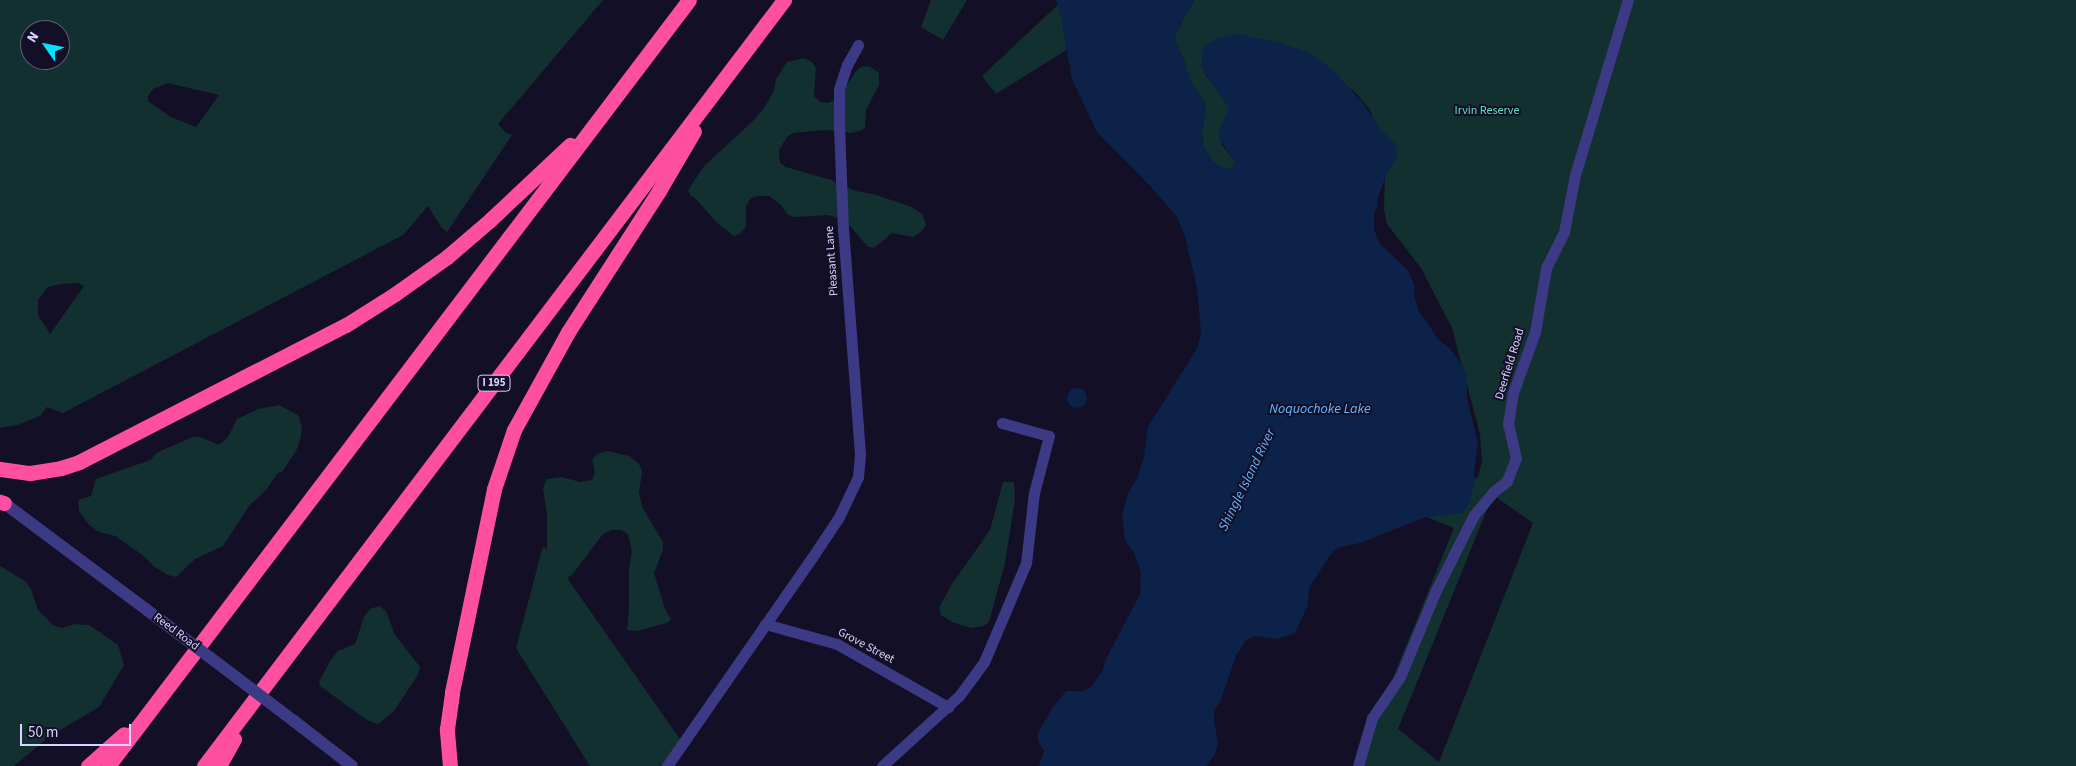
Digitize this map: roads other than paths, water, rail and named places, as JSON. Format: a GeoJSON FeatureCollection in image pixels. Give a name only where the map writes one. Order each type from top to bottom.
{"type":"FeatureCollection","features":[{"type":"Feature","properties":{"kind":"highway"},"geometry":{"type":"LineString","coordinates":[[108,766],[689,0]]}},
{"type":"Feature","properties":{"kind":"highway","name":"I 195"},"geometry":{"type":"LineString","coordinates":[[204,766],[784,0]]}},
{"type":"Feature","properties":{"kind":"highway"},"geometry":{"type":"LineString","coordinates":[[450,766],[447,729],[452,692],[494,488],[514,430],[559,347],[660,189],[728,73]]}},
{"type":"Feature","properties":{"kind":"highway"},"geometry":{"type":"LineString","coordinates":[[0,469],[30,473],[62,468],[79,462],[346,325],[423,275],[469,238],[602,115]]}},
{"type":"Feature","properties":{"kind":"highway"},"geometry":{"type":"LineString","coordinates":[[218,766],[271,678]]}},
{"type":"Feature","properties":{"kind":"highway"},"geometry":{"type":"LineString","coordinates":[[88,766],[148,713]]}},
{"type":"Feature","properties":{"kind":"street","name":"Deerfield Road"},"geometry":{"type":"LineString","coordinates":[[1358,766],[1372,718],[1400,677],[1436,590],[1474,515],[1493,492],[1507,481],[1516,458],[1508,424],[1513,393],[1536,332],[1546,268],[1564,232],[1575,175],[1628,0]]}},
{"type":"Feature","properties":{"kind":"street","name":"Pleasant Lane"},"geometry":{"type":"LineString","coordinates":[[765,624],[839,516],[858,478],[860,454],[843,230],[839,126],[840,89],[847,65],[858,45]]}},
{"type":"Feature","properties":{"kind":"street"},"geometry":{"type":"LineString","coordinates":[[882,766],[959,696],[984,662],[1026,563],[1034,493],[1048,436],[1002,423]]}},
{"type":"Feature","properties":{"kind":"street","name":"Reed Road"},"geometry":{"type":"LineString","coordinates":[[2,502],[352,766]]}},
{"type":"Feature","properties":{"kind":"street"},"geometry":{"type":"LineString","coordinates":[[667,766],[765,624]]}},
{"type":"Feature","properties":{"kind":"street","name":"Grove Street"},"geometry":{"type":"LineString","coordinates":[[765,624],[837,644],[948,707]]}},
{"type":"Feature","properties":{"kind":"water","name":"Noquochoke Lake"},"geometry":{"type":"Polygon","coordinates":[[[1056,0],[1194,0],[1176,33],[1176,42],[1190,81],[1204,102],[1206,110],[1202,133],[1203,146],[1213,162],[1227,170],[1234,166],[1234,160],[1219,138],[1220,128],[1228,113],[1228,106],[1201,67],[1203,50],[1206,45],[1219,37],[1237,34],[1277,42],[1310,53],[1334,71],[1363,103],[1379,127],[1396,145],[1397,157],[1387,173],[1374,213],[1374,230],[1380,244],[1408,270],[1415,287],[1414,295],[1419,311],[1438,339],[1449,348],[1460,362],[1467,375],[1467,398],[1478,444],[1474,472],[1475,479],[1470,503],[1462,513],[1423,518],[1360,543],[1340,547],[1333,551],[1310,586],[1307,607],[1295,633],[1277,639],[1255,636],[1246,640],[1236,656],[1220,702],[1214,711],[1218,743],[1216,752],[1207,766],[1039,766],[1044,751],[1038,741],[1037,734],[1053,707],[1066,691],[1083,691],[1092,686],[1103,670],[1104,663],[1140,594],[1141,572],[1134,553],[1125,540],[1122,515],[1128,494],[1138,476],[1144,457],[1148,427],[1198,347],[1201,332],[1197,288],[1185,236],[1177,217],[1152,188],[1097,132],[1072,79],[1056,0]]]}},
{"type":"Feature","properties":{"kind":"water"},"geometry":{"type":"Polygon","coordinates":[[[1077,388],[1084,391],[1087,398],[1084,405],[1077,408],[1070,405],[1067,398],[1070,391],[1077,388]]]}},
{"type":"Feature","properties":{"kind":"park label","name":"Irvin Reserve"},"geometry":{"type":"Point","coordinates":[1487,111]}},
{"type":"Feature","properties":{"kind":"water label","name":"Shingle Island River"},"geometry":{"type":"Point","coordinates":[1247,480]}}]}
